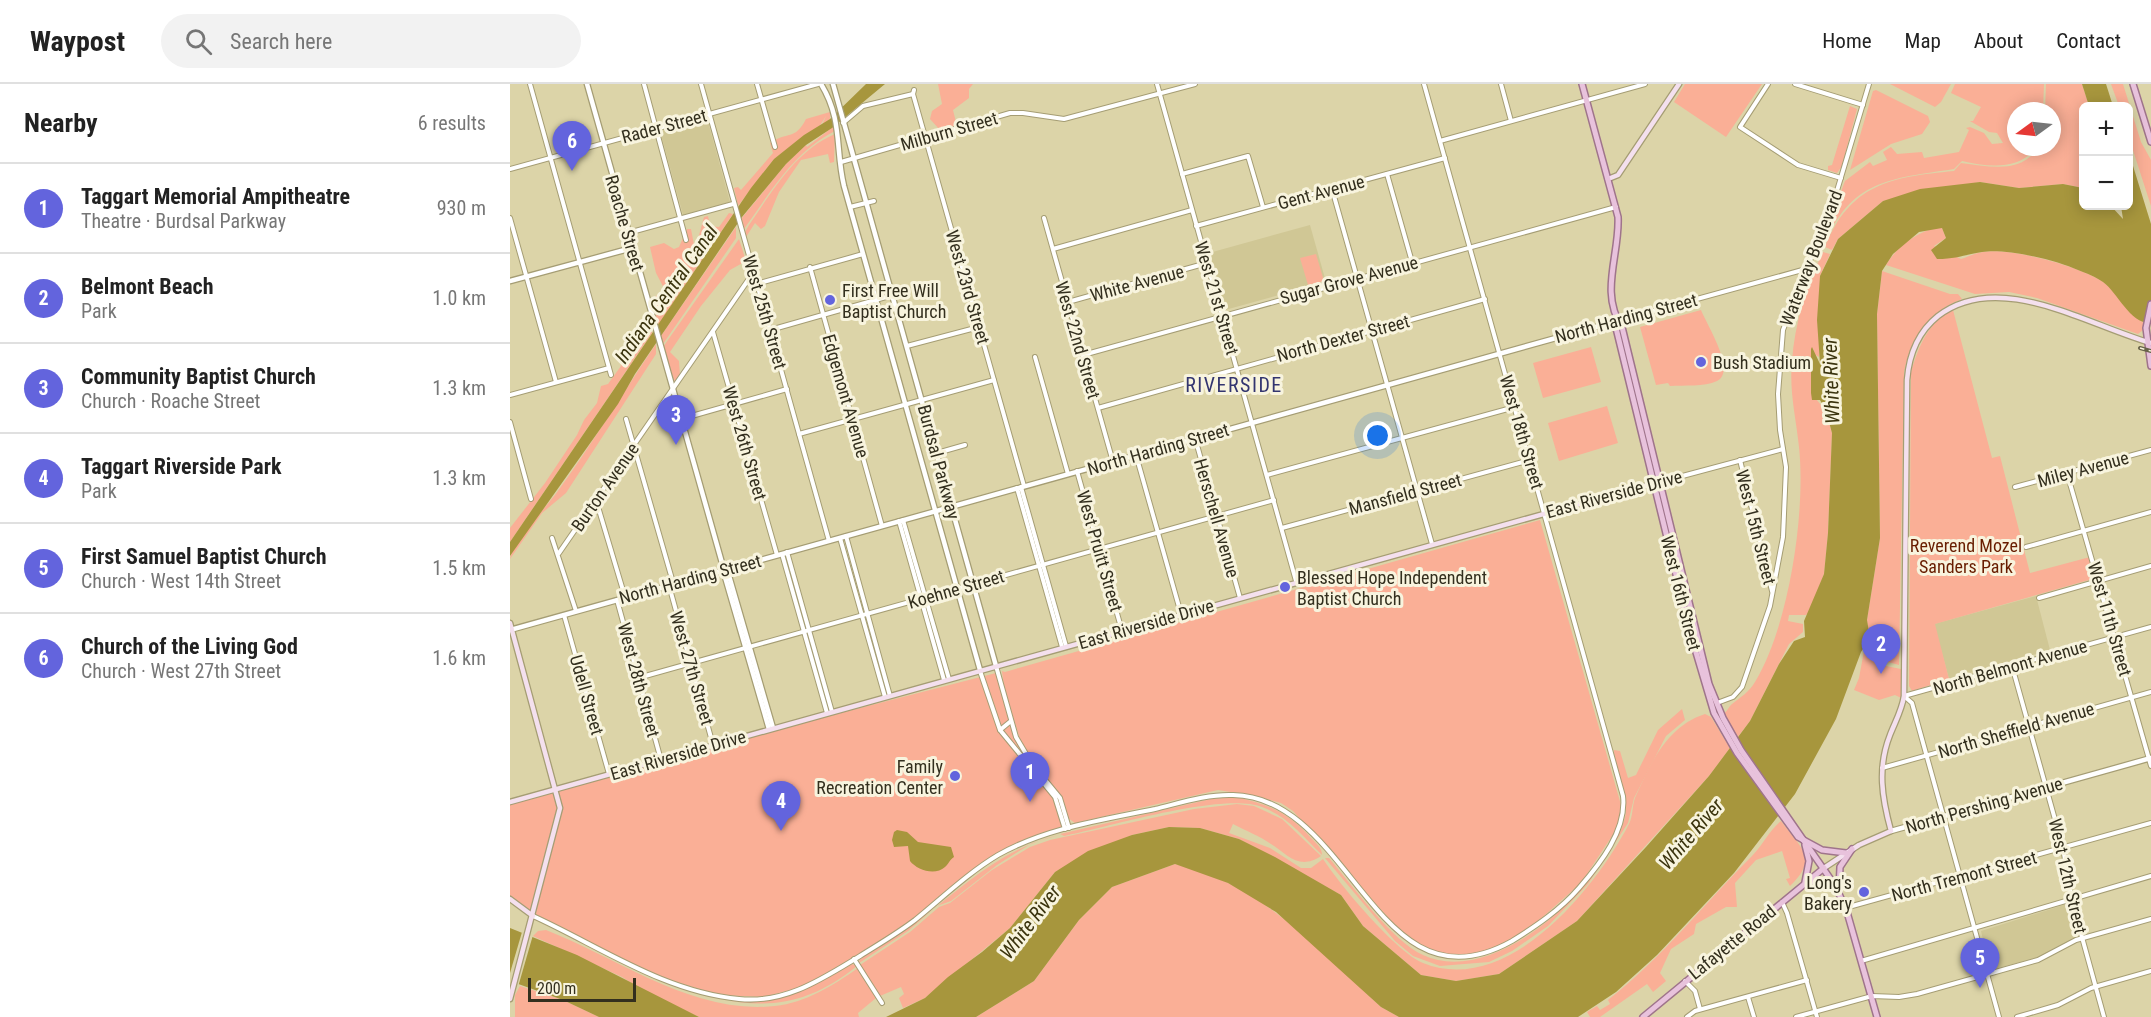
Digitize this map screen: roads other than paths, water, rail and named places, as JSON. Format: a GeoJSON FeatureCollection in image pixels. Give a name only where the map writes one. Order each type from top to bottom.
{"type":"FeatureCollection","features":[{"type":"Feature","properties":{"kind":"main road","name":"West 16th Street"},"geometry":{"type":"LineString","coordinates":[[1582,84],[1616,207],[1618,234],[1611,279],[1616,328],[1696,631],[1726,731]]}},
{"type":"Feature","properties":{"kind":"main road"},"geometry":{"type":"LineString","coordinates":[[1608,180],[1618,175],[1679,84]]}},
{"type":"Feature","properties":{"kind":"main road"},"geometry":{"type":"LineString","coordinates":[[2133,84],[2151,142]]}},
{"type":"Feature","properties":{"kind":"main road"},"geometry":{"type":"LineString","coordinates":[[1891,831],[1882,795],[1882,768],[1889,737],[1904,696],[1907,380],[1911,356],[1922,333],[1937,317],[1958,305],[1978,298],[2004,297],[2037,304],[2150,342]]}},
{"type":"Feature","properties":{"kind":"main road"},"geometry":{"type":"LineString","coordinates":[[2151,304],[2146,328],[2150,342],[2151,366]]}},
{"type":"Feature","properties":{"kind":"main road","name":"West 16th Street"},"geometry":{"type":"LineString","coordinates":[[1657,482],[1704,686],[1726,731],[1835,885],[1845,908],[1877,1017]]}},
{"type":"Feature","properties":{"kind":"main road","name":"East Riverside Drive"},"geometry":{"type":"LineString","coordinates":[[510,802],[1657,482]]}},
{"type":"Feature","properties":{"kind":"main road"},"geometry":{"type":"LineString","coordinates":[[510,623],[557,789],[560,808],[559,819],[510,999]]}},
{"type":"Feature","properties":{"kind":"main road","name":"North Pershing Avenue"},"geometry":{"type":"LineString","coordinates":[[1824,868],[1849,851],[1891,831]]}},
{"type":"Feature","properties":{"kind":"main road"},"geometry":{"type":"LineString","coordinates":[[1803,840],[1822,850],[1849,851],[1840,867],[1839,894]]}},
{"type":"Feature","properties":{"kind":"main road"},"geometry":{"type":"LineString","coordinates":[[1803,840],[1809,861],[1805,882],[1820,880],[1835,885]]}},
{"type":"Feature","properties":{"kind":"main road","name":"Lafayette Road"},"geometry":{"type":"LineString","coordinates":[[1643,1017],[1824,868]]}},
{"type":"Feature","properties":{"kind":"main road"},"geometry":{"type":"LineString","coordinates":[[510,899],[532,916]]}},
{"type":"Feature","properties":{"kind":"street"},"geometry":{"type":"LineString","coordinates":[[530,84],[611,375]]}},
{"type":"Feature","properties":{"kind":"street","name":"Roache Street"},"geometry":{"type":"LineString","coordinates":[[587,84],[672,389],[771,729]]}},
{"type":"Feature","properties":{"kind":"street"},"geometry":{"type":"LineString","coordinates":[[644,84],[686,240]]}},
{"type":"Feature","properties":{"kind":"street","name":"West 25th Street"},"geometry":{"type":"LineString","coordinates":[[700,84],[829,541]]}},
{"type":"Feature","properties":{"kind":"street"},"geometry":{"type":"LineString","coordinates":[[757,84],[775,147]]}},
{"type":"Feature","properties":{"kind":"street"},"geometry":{"type":"LineString","coordinates":[[820,84],[834,107]]}},
{"type":"Feature","properties":{"kind":"street","name":"Rader Street"},"geometry":{"type":"LineString","coordinates":[[510,169],[820,84]]}},
{"type":"Feature","properties":{"kind":"street","name":"Burdsal Parkway"},"geometry":{"type":"LineString","coordinates":[[832,84],[841,162],[850,207],[980,670],[1000,730],[1055,797],[1067,828]]}},
{"type":"Feature","properties":{"kind":"street","name":"West 21st Street"},"geometry":{"type":"LineString","coordinates":[[1157,84],[1296,581]]}},
{"type":"Feature","properties":{"kind":"street"},"geometry":{"type":"LineString","coordinates":[[1160,93],[1195,84]]}},
{"type":"Feature","properties":{"kind":"street","name":"West 18th Street"},"geometry":{"type":"LineString","coordinates":[[1067,828],[1215,796],[1238,795],[1263,800],[1285,810],[1302,824],[1407,943],[1429,955],[1458,961],[1478,958],[1496,950],[1530,930],[1562,905],[1600,860],[1618,830],[1623,815],[1621,789],[1425,84]]}},
{"type":"Feature","properties":{"kind":"street"},"geometry":{"type":"LineString","coordinates":[[1501,84],[1511,121]]}},
{"type":"Feature","properties":{"kind":"street"},"geometry":{"type":"LineString","coordinates":[[1440,141],[1642,84]]}},
{"type":"Feature","properties":{"kind":"street"},"geometry":{"type":"LineString","coordinates":[[1768,84],[1740,127],[1798,165],[1841,178]]}},
{"type":"Feature","properties":{"kind":"street"},"geometry":{"type":"LineString","coordinates":[[1795,84],[1863,105]]}},
{"type":"Feature","properties":{"kind":"street","name":"Waterway Boulevard"},"geometry":{"type":"LineString","coordinates":[[1716,703],[1733,697],[1743,687],[1772,594],[1783,537],[1786,467],[1778,408],[1782,337],[1790,308],[1841,178],[1869,84]]}},
{"type":"Feature","properties":{"kind":"street","name":"West 23rd Street"},"geometry":{"type":"LineString","coordinates":[[842,122],[863,106],[913,92],[994,380],[1064,647]]}},
{"type":"Feature","properties":{"kind":"street","name":"Milburn Street"},"geometry":{"type":"LineString","coordinates":[[841,162],[1014,112],[1058,119],[1160,93]]}},
{"type":"Feature","properties":{"kind":"street","name":"Burdsal Parkway"},"geometry":{"type":"LineString","coordinates":[[834,107],[855,158],[1011,721],[1026,756],[1060,798],[1067,828]]}},
{"type":"Feature","properties":{"kind":"street"},"geometry":{"type":"LineString","coordinates":[[1182,174],[1248,156],[1263,207]]}},
{"type":"Feature","properties":{"kind":"street","name":"Gent Avenue"},"geometry":{"type":"LineString","coordinates":[[1197,226],[1445,158]]}},
{"type":"Feature","properties":{"kind":"street"},"geometry":{"type":"LineString","coordinates":[[1387,174],[1412,263]]}},
{"type":"Feature","properties":{"kind":"street"},"geometry":{"type":"LineString","coordinates":[[1332,189],[1432,544]]}},
{"type":"Feature","properties":{"kind":"street"},"geometry":{"type":"LineString","coordinates":[[850,207],[874,201]]}},
{"type":"Feature","properties":{"kind":"street"},"geometry":{"type":"LineString","coordinates":[[628,233],[734,205]]}},
{"type":"Feature","properties":{"kind":"street","name":"Sugar Grove Avenue"},"geometry":{"type":"LineString","coordinates":[[1083,355],[1616,207]]}},
{"type":"Feature","properties":{"kind":"street"},"geometry":{"type":"LineString","coordinates":[[1053,249],[1192,210]]}},
{"type":"Feature","properties":{"kind":"street"},"geometry":{"type":"LineString","coordinates":[[510,218],[556,382]]}},
{"type":"Feature","properties":{"kind":"street","name":"West 22nd Street"},"geometry":{"type":"LineString","coordinates":[[1044,218],[1113,462]]}},
{"type":"Feature","properties":{"kind":"street"},"geometry":{"type":"LineString","coordinates":[[510,281],[632,248]]}},
{"type":"Feature","properties":{"kind":"street"},"geometry":{"type":"LineString","coordinates":[[756,284],[863,254]]}},
{"type":"Feature","properties":{"kind":"street","name":"White Avenue"},"geometry":{"type":"LineString","coordinates":[[1068,302],[1207,263]]}},
{"type":"Feature","properties":{"kind":"street","name":"Edgemont Avenue"},"geometry":{"type":"LineString","coordinates":[[810,268],[882,526]]}},
{"type":"Feature","properties":{"kind":"street","name":"North Harding Street"},"geometry":{"type":"LineString","coordinates":[[511,630],[1387,384],[1807,269]]}},
{"type":"Feature","properties":{"kind":"street","name":"Burton Avenue"},"geometry":{"type":"LineString","coordinates":[[560,553],[753,272]]}},
{"type":"Feature","properties":{"kind":"street"},"geometry":{"type":"LineString","coordinates":[[770,330],[893,295]]}},
{"type":"Feature","properties":{"kind":"street","name":"North Dexter Street"},"geometry":{"type":"LineString","coordinates":[[1098,408],[1485,299]]}},
{"type":"Feature","properties":{"kind":"street"},"geometry":{"type":"LineString","coordinates":[[907,346],[979,327]]}},
{"type":"Feature","properties":{"kind":"street","name":"West 26th Street"},"geometry":{"type":"LineString","coordinates":[[713,332],[829,712]]}},
{"type":"Feature","properties":{"kind":"street","name":"West Pruitt Street"},"geometry":{"type":"LineString","coordinates":[[1035,357],[1068,474]]}},
{"type":"Feature","properties":{"kind":"street"},"geometry":{"type":"LineString","coordinates":[[510,395],[609,368]]}},
{"type":"Feature","properties":{"kind":"street"},"geometry":{"type":"LineString","coordinates":[[799,434],[994,380]]}},
{"type":"Feature","properties":{"kind":"street"},"geometry":{"type":"LineString","coordinates":[[681,419],[787,389]]}},
{"type":"Feature","properties":{"kind":"street"},"geometry":{"type":"LineString","coordinates":[[1267,475],[1515,407]]}},
{"type":"Feature","properties":{"kind":"street","name":"West 27th Street"},"geometry":{"type":"LineString","coordinates":[[626,419],[672,579],[670,589],[713,745]]}},
{"type":"Feature","properties":{"kind":"street"},"geometry":{"type":"LineString","coordinates":[[510,422],[531,499]]}},
{"type":"Feature","properties":{"kind":"street","name":"Herschell Avenue"},"geometry":{"type":"LineString","coordinates":[[1195,438],[1240,598]]}},
{"type":"Feature","properties":{"kind":"street"},"geometry":{"type":"LineString","coordinates":[[937,453],[965,445]]}},
{"type":"Feature","properties":{"kind":"street","name":"East Riverside Drive"},"geometry":{"type":"LineString","coordinates":[[1657,482],[1783,449]]}},
{"type":"Feature","properties":{"kind":"street","name":"Miley Avenue"},"geometry":{"type":"LineString","coordinates":[[2015,487],[2151,450]]}},
{"type":"Feature","properties":{"kind":"street"},"geometry":{"type":"LineString","coordinates":[[1136,455],[1181,614]]}},
{"type":"Feature","properties":{"kind":"street","name":"Mansfield Street"},"geometry":{"type":"LineString","coordinates":[[1281,528],[1530,460]]}},
{"type":"Feature","properties":{"kind":"street","name":"West 15th Street"},"geometry":{"type":"LineString","coordinates":[[1740,460],[1772,594]]}},
{"type":"Feature","properties":{"kind":"street","name":"West Pruitt Street"},"geometry":{"type":"LineString","coordinates":[[1077,471],[1122,630]]}},
{"type":"Feature","properties":{"kind":"street","name":"West 11th Street"},"geometry":{"type":"LineString","coordinates":[[2067,472],[2151,766]]}},
{"type":"Feature","properties":{"kind":"street","name":"West 28th Street"},"geometry":{"type":"LineString","coordinates":[[596,499],[625,597]]}},
{"type":"Feature","properties":{"kind":"street","name":"Koehne Street"},"geometry":{"type":"LineString","coordinates":[[638,678],[1274,500]]}},
{"type":"Feature","properties":{"kind":"street"},"geometry":{"type":"LineString","coordinates":[[2026,547],[2151,512]]}},
{"type":"Feature","properties":{"kind":"street"},"geometry":{"type":"LineString","coordinates":[[901,520],[946,680]]}},
{"type":"Feature","properties":{"kind":"street"},"geometry":{"type":"LineString","coordinates":[[843,537],[887,696]]}},
{"type":"Feature","properties":{"kind":"street"},"geometry":{"type":"LineString","coordinates":[[552,538],[560,553],[576,611]]}},
{"type":"Feature","properties":{"kind":"street"},"geometry":{"type":"LineString","coordinates":[[2039,598],[2151,566]]}},
{"type":"Feature","properties":{"kind":"street","name":"West 28th Street"},"geometry":{"type":"LineString","coordinates":[[616,599],[661,760]]}},
{"type":"Feature","properties":{"kind":"street","name":"Udell Street"},"geometry":{"type":"LineString","coordinates":[[564,615],[609,774]]}},
{"type":"Feature","properties":{"kind":"street","name":"North Belmont Avenue"},"geometry":{"type":"LineString","coordinates":[[1904,696],[2151,627]]}},
{"type":"Feature","properties":{"kind":"street","name":"West 12th Street"},"geometry":{"type":"LineString","coordinates":[[2012,666],[2063,848],[2072,898],[2104,1017]]}},
{"type":"Feature","properties":{"kind":"street","name":"North Sheffield Avenue"},"geometry":{"type":"LineString","coordinates":[[1882,768],[2151,692]]}},
{"type":"Feature","properties":{"kind":"street"},"geometry":{"type":"LineString","coordinates":[[1904,696],[1912,703],[1999,1017]]}},
{"type":"Feature","properties":{"kind":"street"},"geometry":{"type":"LineString","coordinates":[[1000,730],[1011,721]]}},
{"type":"Feature","properties":{"kind":"street","name":"North Pershing Avenue"},"geometry":{"type":"LineString","coordinates":[[1891,831],[2150,758]]}},
{"type":"Feature","properties":{"kind":"street","name":"North Tremont Street"},"geometry":{"type":"LineString","coordinates":[[1845,908],[2151,823]]}},
{"type":"Feature","properties":{"kind":"street"},"geometry":{"type":"LineString","coordinates":[[532,916],[649,974],[694,990],[740,1000],[769,998],[792,993],[818,981],[902,930],[994,858],[1029,840],[1067,828]]}},
{"type":"Feature","properties":{"kind":"street"},"geometry":{"type":"LineString","coordinates":[[1861,961],[2151,876]]}},
{"type":"Feature","properties":{"kind":"street"},"geometry":{"type":"LineString","coordinates":[[1782,902],[1788,913],[1817,1017]]}},
{"type":"Feature","properties":{"kind":"street"},"geometry":{"type":"LineString","coordinates":[[1796,1017],[1871,996],[1907,996],[2039,960],[2069,942],[2151,919]]}},
{"type":"Feature","properties":{"kind":"street"},"geometry":{"type":"LineString","coordinates":[[854,959],[882,1003]]}},
{"type":"Feature","properties":{"kind":"street"},"geometry":{"type":"LineString","coordinates":[[2017,1017],[2055,1006],[2096,986],[2151,971]]}},
{"type":"Feature","properties":{"kind":"street"},"geometry":{"type":"LineString","coordinates":[[1687,1017],[1700,1009],[1807,980]]}},
{"type":"Feature","properties":{"kind":"street"},"geometry":{"type":"LineString","coordinates":[[1684,981],[1695,991],[1700,1009]]}},
{"type":"Feature","properties":{"kind":"street"},"geometry":{"type":"LineString","coordinates":[[1748,997],[1754,1017]]}},
{"type":"Feature","properties":{"kind":"water"},"geometry":{"type":"Polygon","coordinates":[[[866,84],[885,84],[832,128],[806,145],[786,164],[742,217],[635,374],[618,404],[510,556],[510,542],[751,188],[774,159],[804,135],[830,119],[866,84]]]}},
{"type":"Feature","properties":{"kind":"water"},"geometry":{"type":"Polygon","coordinates":[[[2082,84],[2106,84],[2112,102],[2088,102],[2082,84]]]}},
{"type":"Feature","properties":{"kind":"water","name":"White River"},"geometry":{"type":"Polygon","coordinates":[[[2133,166],[2151,224],[2151,323],[2137,319],[2100,280],[2057,262],[2017,253],[1992,251],[1937,259],[1931,250],[1946,238],[1942,228],[1919,232],[1893,254],[1882,271],[1877,314],[1880,538],[1867,620],[1870,638],[1861,652],[1836,719],[1795,794],[1734,873],[1657,955],[1616,992],[1578,1017],[1399,1017],[1381,1007],[1276,912],[1228,883],[1175,864],[1112,887],[1079,920],[1034,981],[976,1017],[886,1017],[925,998],[1010,928],[1055,872],[1088,851],[1132,835],[1169,827],[1200,828],[1239,839],[1341,895],[1363,926],[1421,975],[1456,981],[1499,974],[1577,921],[1646,847],[1709,776],[1750,721],[1779,664],[1794,641],[1805,637],[1804,621],[1824,574],[1832,433],[1826,411],[1820,400],[1812,400],[1811,349],[1812,347],[1820,364],[1817,320],[1820,276],[1838,239],[1883,201],[1920,189],[1980,182],[2019,188],[2063,184],[2079,187],[2079,210],[2115,210],[2123,219],[2122,210],[2133,210],[2133,166]]]}},
{"type":"Feature","properties":{"kind":"water"},"geometry":{"type":"Polygon","coordinates":[[[897,830],[907,832],[918,842],[951,847],[954,857],[941,870],[922,869],[910,861],[908,846],[894,847],[892,840],[897,830]]]}},
{"type":"Feature","properties":{"kind":"water"},"geometry":{"type":"Polygon","coordinates":[[[510,928],[577,955],[699,1017],[599,1017],[563,1000],[510,981],[510,928]]]}},
{"type":"Feature","properties":{"kind":"railway"},"geometry":{"type":"LineString","coordinates":[[2140,348],[2151,351]]}},
{"type":"Feature","properties":{"kind":"place","name":"Church of the Living God"},"geometry":{"type":"Point","coordinates":[572,171]}},
{"type":"Feature","properties":{"kind":"place","name":"First Free Will Baptist Church"},"geometry":{"type":"Point","coordinates":[830,300]}},
{"type":"Feature","properties":{"kind":"place","name":"Bush Stadium"},"geometry":{"type":"Point","coordinates":[1701,362]}},
{"type":"Feature","properties":{"kind":"place","name":"Community Baptist Church"},"geometry":{"type":"Point","coordinates":[676,445]}},
{"type":"Feature","properties":{"kind":"place","name":"Blessed Hope Independent Baptist Church"},"geometry":{"type":"Point","coordinates":[1285,587]}},
{"type":"Feature","properties":{"kind":"place","name":"Belmont Beach"},"geometry":{"type":"Point","coordinates":[1881,674]}},
{"type":"Feature","properties":{"kind":"place","name":"Family Recreation Center"},"geometry":{"type":"Point","coordinates":[955,776]}},
{"type":"Feature","properties":{"kind":"place","name":"Taggart Memorial Ampitheatre"},"geometry":{"type":"Point","coordinates":[1030,802]}},
{"type":"Feature","properties":{"kind":"place","name":"Taggart Riverside Park"},"geometry":{"type":"Point","coordinates":[781,831]}},
{"type":"Feature","properties":{"kind":"place","name":"Long's Bakery"},"geometry":{"type":"Point","coordinates":[1864,892]}},
{"type":"Feature","properties":{"kind":"place","name":"First Samuel Baptist Church"},"geometry":{"type":"Point","coordinates":[1980,988]}},
{"type":"Feature","properties":{"kind":"district","name":"RIVERSIDE"},"geometry":{"type":"Point","coordinates":[1234,385]}},
{"type":"Feature","properties":{"kind":"water label","name":"Indiana Central Canal"},"geometry":{"type":"Point","coordinates":[666,294]}},
{"type":"Feature","properties":{"kind":"park label","name":"Reverend Mozel Sanders Park"},"geometry":{"type":"Point","coordinates":[1966,555]}}]}
